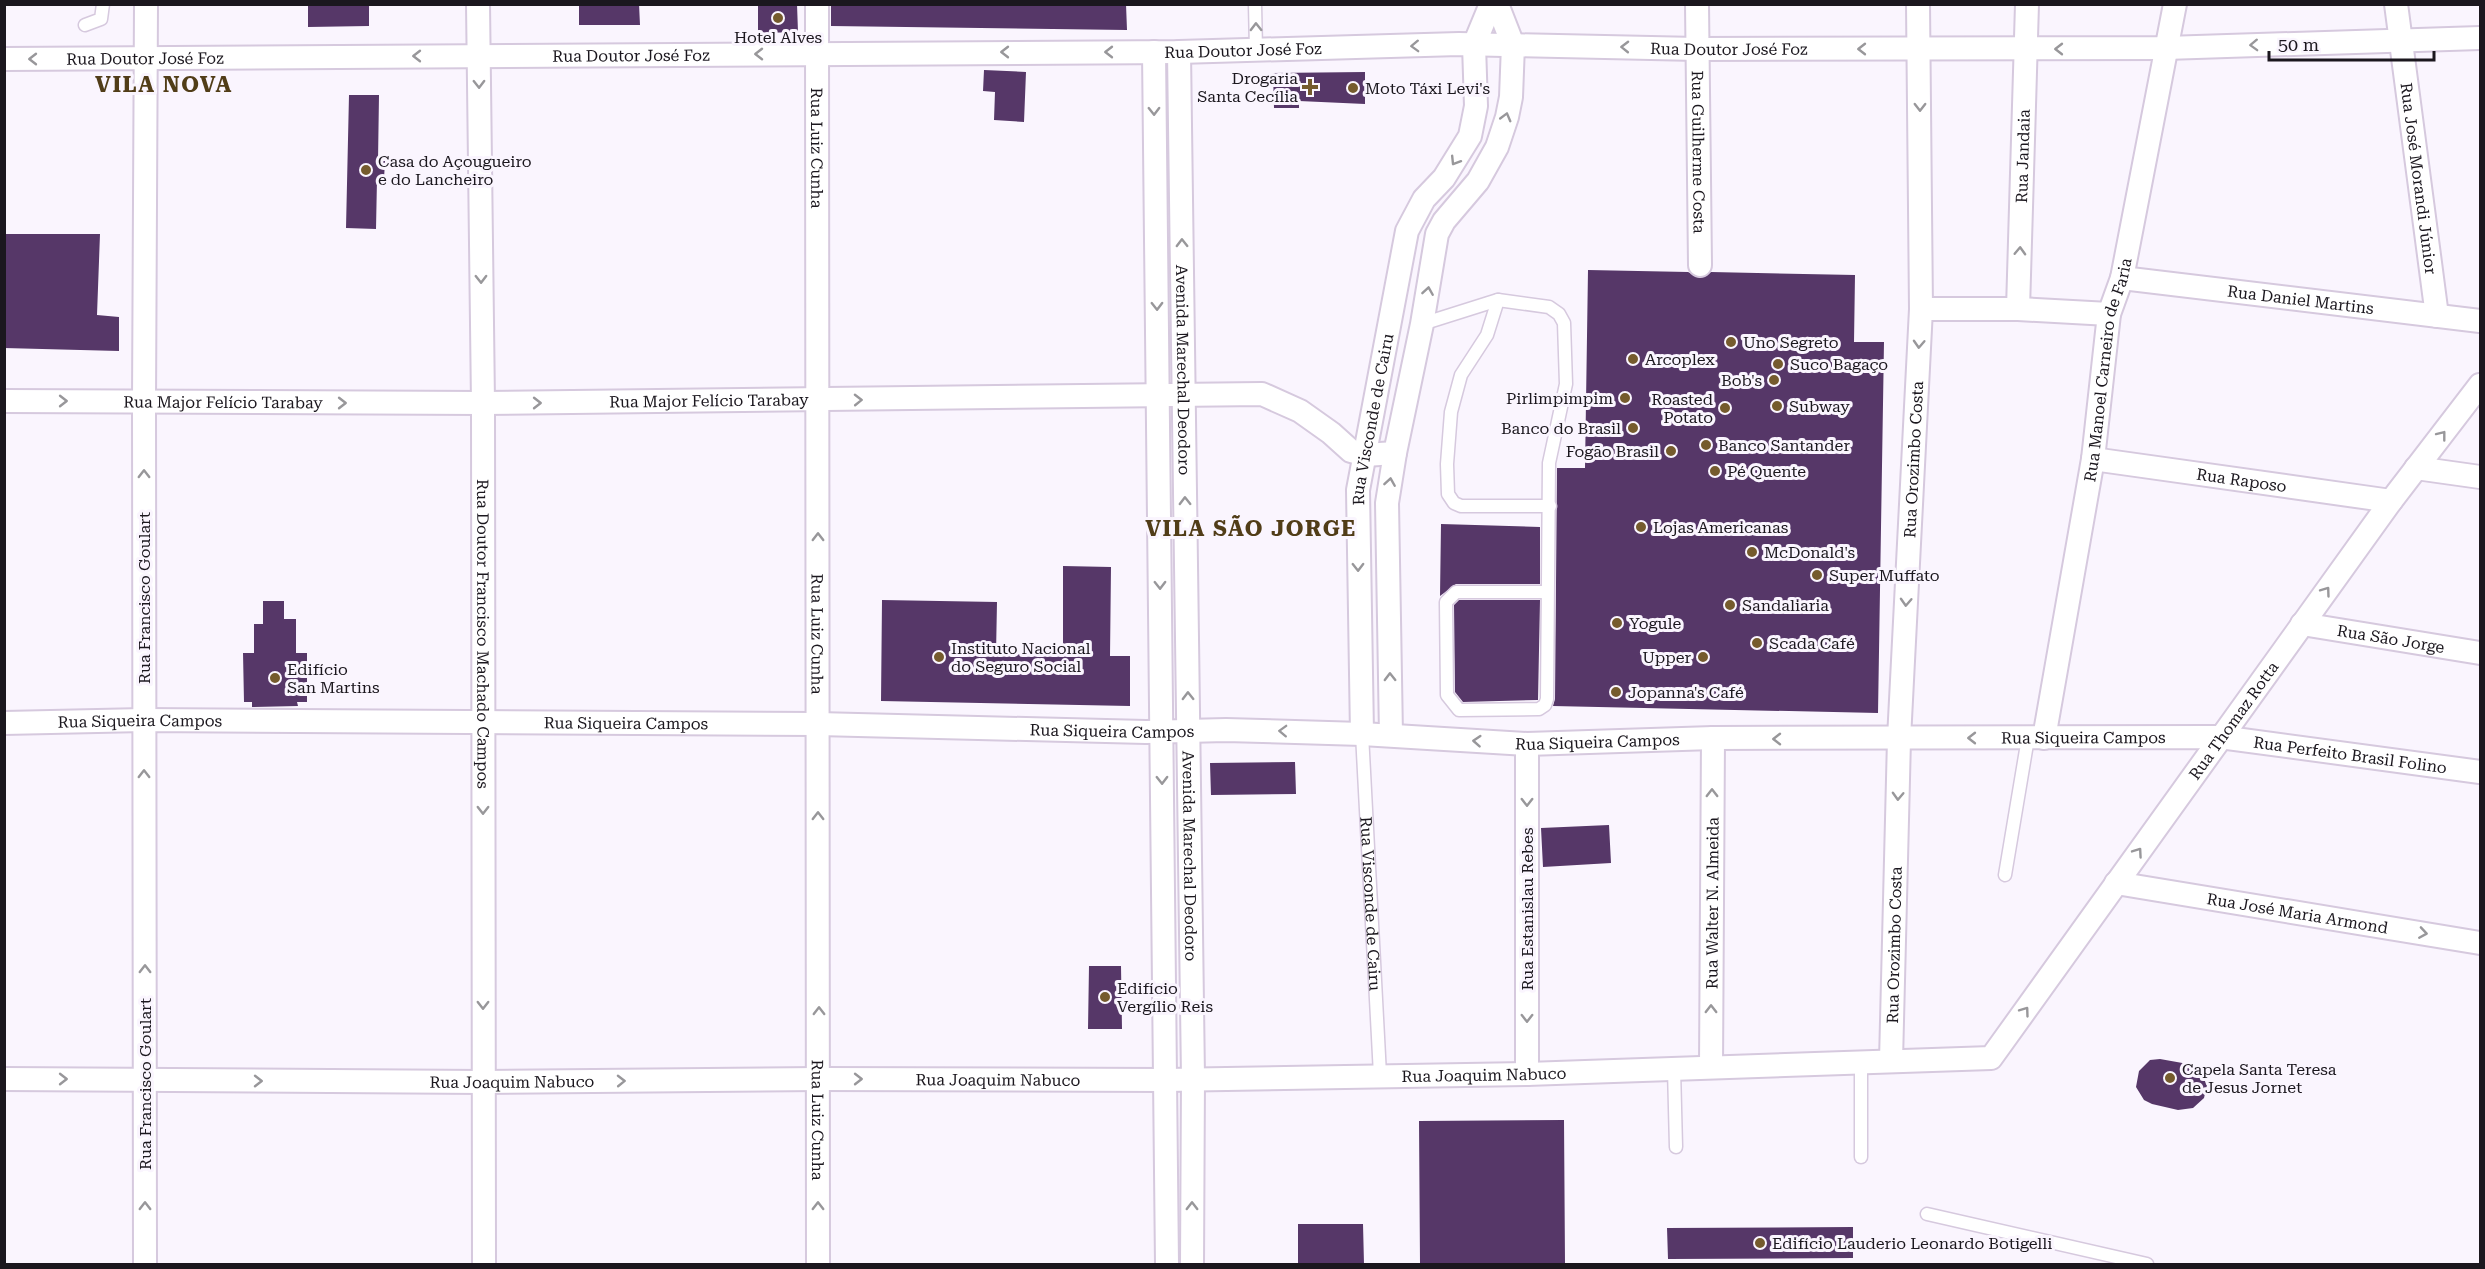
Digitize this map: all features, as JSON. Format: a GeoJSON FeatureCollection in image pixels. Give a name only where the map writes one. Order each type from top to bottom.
{"type":"FeatureCollection","features":[{"type":"Feature","properties":{"kind":"street","name":"Rua Francisco Goulart"},"geometry":{"type":"LineString","coordinates":[[145,1264],[146,4]]}},
{"type":"Feature","properties":{"kind":"street","name":"Rua Doutor Francisco Machado Campos"},"geometry":{"type":"LineString","coordinates":[[478,4],[483,403],[484,1264]]}},
{"type":"Feature","properties":{"kind":"street","name":"Rua Luiz Cunha"},"geometry":{"type":"LineString","coordinates":[[818,4],[818,1264]]}},
{"type":"Feature","properties":{"kind":"street","name":"Rua Visconde de Cairu"},"geometry":{"type":"LineString","coordinates":[[1362,734],[1358,490],[1407,231],[1424,199],[1444,178],[1470,136],[1476,106],[1474,45],[1491,4]]}},
{"type":"Feature","properties":{"kind":"street","name":"Rua Visconde de Cairu"},"geometry":{"type":"LineString","coordinates":[[1391,735],[1387,503],[1437,234],[1444,221],[1478,180],[1497,147],[1511,97],[1513,45],[1497,4]]}},
{"type":"Feature","properties":{"kind":"street","name":"Rua Guilherme Costa"},"geometry":{"type":"LineString","coordinates":[[1696,4],[1700,265]]}},
{"type":"Feature","properties":{"kind":"street","name":"Rua Orozimbo Costa"},"geometry":{"type":"LineString","coordinates":[[1891,1060],[1899,739],[1921,309],[1918,4]]}},
{"type":"Feature","properties":{"kind":"street","name":"Rua Jandaia"},"geometry":{"type":"LineString","coordinates":[[2018,309],[2027,4]]}},
{"type":"Feature","properties":{"kind":"street","name":"Rua Manoel Carneiro de Faria"},"geometry":{"type":"LineString","coordinates":[[2036,738],[2093,459],[2109,314],[2122,278],[2175,4]]}},
{"type":"Feature","properties":{"kind":"street","name":"Rua José Morandi Júnior"},"geometry":{"type":"LineString","coordinates":[[2396,4],[2437,316]]}},
{"type":"Feature","properties":{"kind":"street","name":"Rua Doutor José Foz"},"geometry":{"type":"LineString","coordinates":[[4,59],[1179,52],[1474,45],[1697,49],[2027,50],[2481,38]]}},
{"type":"Feature","properties":{"kind":"street","name":"Avenida Marechal Deodoro"},"geometry":{"type":"LineString","coordinates":[[1154,52],[1167,1264]]}},
{"type":"Feature","properties":{"kind":"street","name":"Avenida Marechal Deodoro"},"geometry":{"type":"LineString","coordinates":[[1179,52],[1193,1078],[1192,1264]]}},
{"type":"Feature","properties":{"kind":"street","name":"Rua Daniel Martins"},"geometry":{"type":"LineString","coordinates":[[2122,278],[2481,321]]}},
{"type":"Feature","properties":{"kind":"street"},"geometry":{"type":"LineString","coordinates":[[1921,309],[2018,309],[2109,314]]}},
{"type":"Feature","properties":{"kind":"street","name":"Rua Thomaz Rotta"},"geometry":{"type":"LineString","coordinates":[[1991,1058],[2391,501],[2481,386]]}},
{"type":"Feature","properties":{"kind":"street","name":"Rua Major Felício Tarabay"},"geometry":{"type":"LineString","coordinates":[[4,401],[483,403],[1184,397],[1262,394],[1300,411],[1331,433],[1350,451],[1365,455]]}},
{"type":"Feature","properties":{"kind":"street"},"geometry":{"type":"LineString","coordinates":[[1365,455],[1395,453]]}},
{"type":"Feature","properties":{"kind":"street","name":"Rua Raposo"},"geometry":{"type":"LineString","coordinates":[[2093,459],[2391,501]]}},
{"type":"Feature","properties":{"kind":"street"},"geometry":{"type":"LineString","coordinates":[[2416,468],[2481,477]]}},
{"type":"Feature","properties":{"kind":"street","name":"Rua São Jorge"},"geometry":{"type":"LineString","coordinates":[[2302,624],[2481,653]]}},
{"type":"Feature","properties":{"kind":"street","name":"Rua Siqueira Campos"},"geometry":{"type":"LineString","coordinates":[[4,723],[144,720],[483,724],[818,724],[1362,734],[1527,744],[1713,738],[2220,737]]}},
{"type":"Feature","properties":{"kind":"street","name":"Rua Perfeito Brasil Folino"},"geometry":{"type":"LineString","coordinates":[[2220,737],[2481,772]]}},
{"type":"Feature","properties":{"kind":"street","name":"Rua Walter N. Almeida"},"geometry":{"type":"LineString","coordinates":[[1711,1067],[1713,738]]}},
{"type":"Feature","properties":{"kind":"street","name":"Rua Estanislau Rebes"},"geometry":{"type":"LineString","coordinates":[[1527,744],[1527,1074]]}},
{"type":"Feature","properties":{"kind":"street","name":"Rua José Maria Armond"},"geometry":{"type":"LineString","coordinates":[[2116,883],[2481,943]]}},
{"type":"Feature","properties":{"kind":"street","name":"Rua Joaquim Nabuco"},"geometry":{"type":"LineString","coordinates":[[4,1079],[483,1082],[819,1079],[1166,1080],[1527,1074],[1991,1058]]}},
{"type":"Feature","properties":{"kind":"lane"},"geometry":{"type":"LineString","coordinates":[[84,25],[101,19],[104,4]]}},
{"type":"Feature","properties":{"kind":"lane"},"geometry":{"type":"LineString","coordinates":[[1255,4],[1256,50]]}},
{"type":"Feature","properties":{"kind":"lane"},"geometry":{"type":"LineString","coordinates":[[1422,324],[1498,300],[1549,307],[1559,314],[1564,323],[1566,384],[1550,463],[1545,705],[1539,709],[1459,710],[1447,695],[1446,602],[1449,597],[1456,592],[1546,592]]}},
{"type":"Feature","properties":{"kind":"lane"},"geometry":{"type":"LineString","coordinates":[[1498,300],[1487,335],[1461,375],[1451,412],[1447,464],[1448,495],[1454,503],[1461,506],[1550,506]]}},
{"type":"Feature","properties":{"kind":"lane","name":"Rua Visconde de Cairu"},"geometry":{"type":"LineString","coordinates":[[1362,734],[1380,1076]]}},
{"type":"Feature","properties":{"kind":"lane"},"geometry":{"type":"LineString","coordinates":[[2006,875],[2036,738]]}},
{"type":"Feature","properties":{"kind":"lane"},"geometry":{"type":"LineString","coordinates":[[1861,1062],[1861,1157]]}},
{"type":"Feature","properties":{"kind":"lane"},"geometry":{"type":"LineString","coordinates":[[1674,1069],[1676,1147]]}},
{"type":"Feature","properties":{"kind":"lane"},"geometry":{"type":"LineString","coordinates":[[1927,1214],[2147,1264]]}},
{"type":"Feature","properties":{"kind":"building"},"geometry":{"type":"Polygon","coordinates":[[[308,4],[369,4],[369,26],[308,27],[308,4]]]}},
{"type":"Feature","properties":{"kind":"building"},"geometry":{"type":"Polygon","coordinates":[[[579,4],[639,4],[640,25],[579,25],[579,4]]]}},
{"type":"Feature","properties":{"kind":"building","name":"Hotel Alves"},"geometry":{"type":"Polygon","coordinates":[[[758,4],[797,4],[798,32],[758,33],[758,4]]]}},
{"type":"Feature","properties":{"kind":"building"},"geometry":{"type":"Polygon","coordinates":[[[831,4],[1126,4],[1127,30],[831,26],[831,4]]]}},
{"type":"Feature","properties":{"kind":"building"},"geometry":{"type":"Polygon","coordinates":[[[984,70],[1026,72],[1024,122],[994,120],[995,92],[983,91],[984,70]]]}},
{"type":"Feature","properties":{"kind":"building"},"geometry":{"type":"Polygon","coordinates":[[[1365,72],[1365,104],[1299,101],[1299,108],[1274,108],[1273,73],[1365,72]]]}},
{"type":"Feature","properties":{"kind":"building","name":"Casa do Açougueiro e do Lancheiro"},"geometry":{"type":"Polygon","coordinates":[[[349,95],[379,95],[378,161],[385,161],[384,179],[377,179],[376,229],[346,228],[349,95]]]}},
{"type":"Feature","properties":{"kind":"building"},"geometry":{"type":"Polygon","coordinates":[[[4,234],[100,234],[97,315],[119,317],[119,351],[4,348],[4,234]]]}},
{"type":"Feature","properties":{"kind":"building"},"geometry":{"type":"Polygon","coordinates":[[[1588,270],[1688,272],[1700,278],[1711,272],[1855,275],[1854,342],[1884,342],[1878,713],[1553,706],[1555,699],[1557,468],[1585,468],[1588,270]]]}},
{"type":"Feature","properties":{"kind":"building"},"geometry":{"type":"Polygon","coordinates":[[[1441,524],[1540,527],[1540,584],[1456,584],[1440,596],[1441,524]]]}},
{"type":"Feature","properties":{"kind":"building"},"geometry":{"type":"Polygon","coordinates":[[[1063,566],[1111,567],[1110,656],[1130,656],[1130,706],[881,701],[882,600],[997,602],[996,654],[1063,655],[1063,566]]]}},
{"type":"Feature","properties":{"kind":"building"},"geometry":{"type":"Polygon","coordinates":[[[1459,600],[1540,600],[1538,700],[1463,702],[1455,692],[1454,605],[1459,600]]]}},
{"type":"Feature","properties":{"kind":"building","name":"Edifício San Martins"},"geometry":{"type":"Polygon","coordinates":[[[263,601],[284,601],[284,619],[296,619],[296,653],[307,653],[307,702],[297,702],[298,706],[252,707],[252,702],[244,702],[243,653],[254,653],[254,624],[263,624],[263,601]]]}},
{"type":"Feature","properties":{"kind":"building"},"geometry":{"type":"Polygon","coordinates":[[[1295,762],[1296,794],[1211,795],[1210,763],[1295,762]]]}},
{"type":"Feature","properties":{"kind":"building"},"geometry":{"type":"Polygon","coordinates":[[[1609,825],[1611,863],[1543,867],[1541,828],[1609,825]]]}},
{"type":"Feature","properties":{"kind":"building","name":"Edifício Vergílio Reis"},"geometry":{"type":"Polygon","coordinates":[[[1089,966],[1121,966],[1122,1029],[1088,1029],[1089,966]]]}},
{"type":"Feature","properties":{"kind":"building","name":"Capela Santa Teresa de Jesus Jornet"},"geometry":{"type":"Polygon","coordinates":[[[2160,1059],[2188,1064],[2199,1070],[2207,1085],[2204,1098],[2193,1108],[2178,1110],[2144,1100],[2136,1087],[2139,1071],[2150,1060],[2160,1059]]]}},
{"type":"Feature","properties":{"kind":"building"},"geometry":{"type":"Polygon","coordinates":[[[1564,1120],[1565,1264],[1420,1264],[1419,1121],[1564,1120]]]}},
{"type":"Feature","properties":{"kind":"building"},"geometry":{"type":"Polygon","coordinates":[[[1298,1224],[1363,1224],[1364,1264],[1298,1264],[1298,1224]]]}},
{"type":"Feature","properties":{"kind":"building","name":"Edifício Lauderio Leonardo Botigelli"},"geometry":{"type":"Polygon","coordinates":[[[1853,1227],[1853,1258],[1668,1259],[1667,1228],[1853,1227]]]}},
{"type":"Feature","properties":{"kind":"place","name":"Hotel Alves"},"geometry":{"type":"Point","coordinates":[778,18]}},
{"type":"Feature","properties":{"kind":"place","name":"Drogaria Santa Cecília"},"geometry":{"type":"Point","coordinates":[1310,87]}},
{"type":"Feature","properties":{"kind":"place","name":"Moto Táxi Levi's"},"geometry":{"type":"Point","coordinates":[1353,88]}},
{"type":"Feature","properties":{"kind":"place","name":"Casa do Açougueiro e do Lancheiro"},"geometry":{"type":"Point","coordinates":[366,170]}},
{"type":"Feature","properties":{"kind":"place","name":"Uno Segreto"},"geometry":{"type":"Point","coordinates":[1731,342]}},
{"type":"Feature","properties":{"kind":"place","name":"Arcoplex"},"geometry":{"type":"Point","coordinates":[1633,359]}},
{"type":"Feature","properties":{"kind":"place","name":"Suco Bagaço"},"geometry":{"type":"Point","coordinates":[1778,364]}},
{"type":"Feature","properties":{"kind":"place","name":"Bob's"},"geometry":{"type":"Point","coordinates":[1774,380]}},
{"type":"Feature","properties":{"kind":"place","name":"Pirlimpimpim"},"geometry":{"type":"Point","coordinates":[1625,398]}},
{"type":"Feature","properties":{"kind":"place","name":"Subway"},"geometry":{"type":"Point","coordinates":[1777,406]}},
{"type":"Feature","properties":{"kind":"place","name":"Roasted Potato"},"geometry":{"type":"Point","coordinates":[1725,408]}},
{"type":"Feature","properties":{"kind":"place","name":"Banco do Brasil"},"geometry":{"type":"Point","coordinates":[1633,428]}},
{"type":"Feature","properties":{"kind":"place","name":"Banco Santander"},"geometry":{"type":"Point","coordinates":[1706,445]}},
{"type":"Feature","properties":{"kind":"place","name":"Fogão Brasil"},"geometry":{"type":"Point","coordinates":[1671,451]}},
{"type":"Feature","properties":{"kind":"place","name":"Pé Quente"},"geometry":{"type":"Point","coordinates":[1715,471]}},
{"type":"Feature","properties":{"kind":"place","name":"Lojas Americanas"},"geometry":{"type":"Point","coordinates":[1641,527]}},
{"type":"Feature","properties":{"kind":"place","name":"McDonald's"},"geometry":{"type":"Point","coordinates":[1752,552]}},
{"type":"Feature","properties":{"kind":"place","name":"Super Muffato"},"geometry":{"type":"Point","coordinates":[1817,575]}},
{"type":"Feature","properties":{"kind":"place","name":"Sandaliaria"},"geometry":{"type":"Point","coordinates":[1730,605]}},
{"type":"Feature","properties":{"kind":"place","name":"Yogule"},"geometry":{"type":"Point","coordinates":[1617,623]}},
{"type":"Feature","properties":{"kind":"place","name":"Scada Café"},"geometry":{"type":"Point","coordinates":[1757,643]}},
{"type":"Feature","properties":{"kind":"place","name":"Instituto Nacional do Seguro Social"},"geometry":{"type":"Point","coordinates":[939,657]}},
{"type":"Feature","properties":{"kind":"place","name":"Upper"},"geometry":{"type":"Point","coordinates":[1703,657]}},
{"type":"Feature","properties":{"kind":"place","name":"Edifício San Martins"},"geometry":{"type":"Point","coordinates":[275,678]}},
{"type":"Feature","properties":{"kind":"place","name":"Jopanna's Café"},"geometry":{"type":"Point","coordinates":[1616,692]}},
{"type":"Feature","properties":{"kind":"place","name":"Edifício Vergílio Reis"},"geometry":{"type":"Point","coordinates":[1105,997]}},
{"type":"Feature","properties":{"kind":"place","name":"Capela Santa Teresa de Jesus Jornet"},"geometry":{"type":"Point","coordinates":[2170,1078]}},
{"type":"Feature","properties":{"kind":"place","name":"Edifício Lauderio Leonardo Botigelli"},"geometry":{"type":"Point","coordinates":[1760,1243]}},
{"type":"Feature","properties":{"kind":"district","name":"VILA NOVA"},"geometry":{"type":"Point","coordinates":[164,84]}},
{"type":"Feature","properties":{"kind":"district","name":"VILA SÃO JORGE"},"geometry":{"type":"Point","coordinates":[1251,528]}}]}
